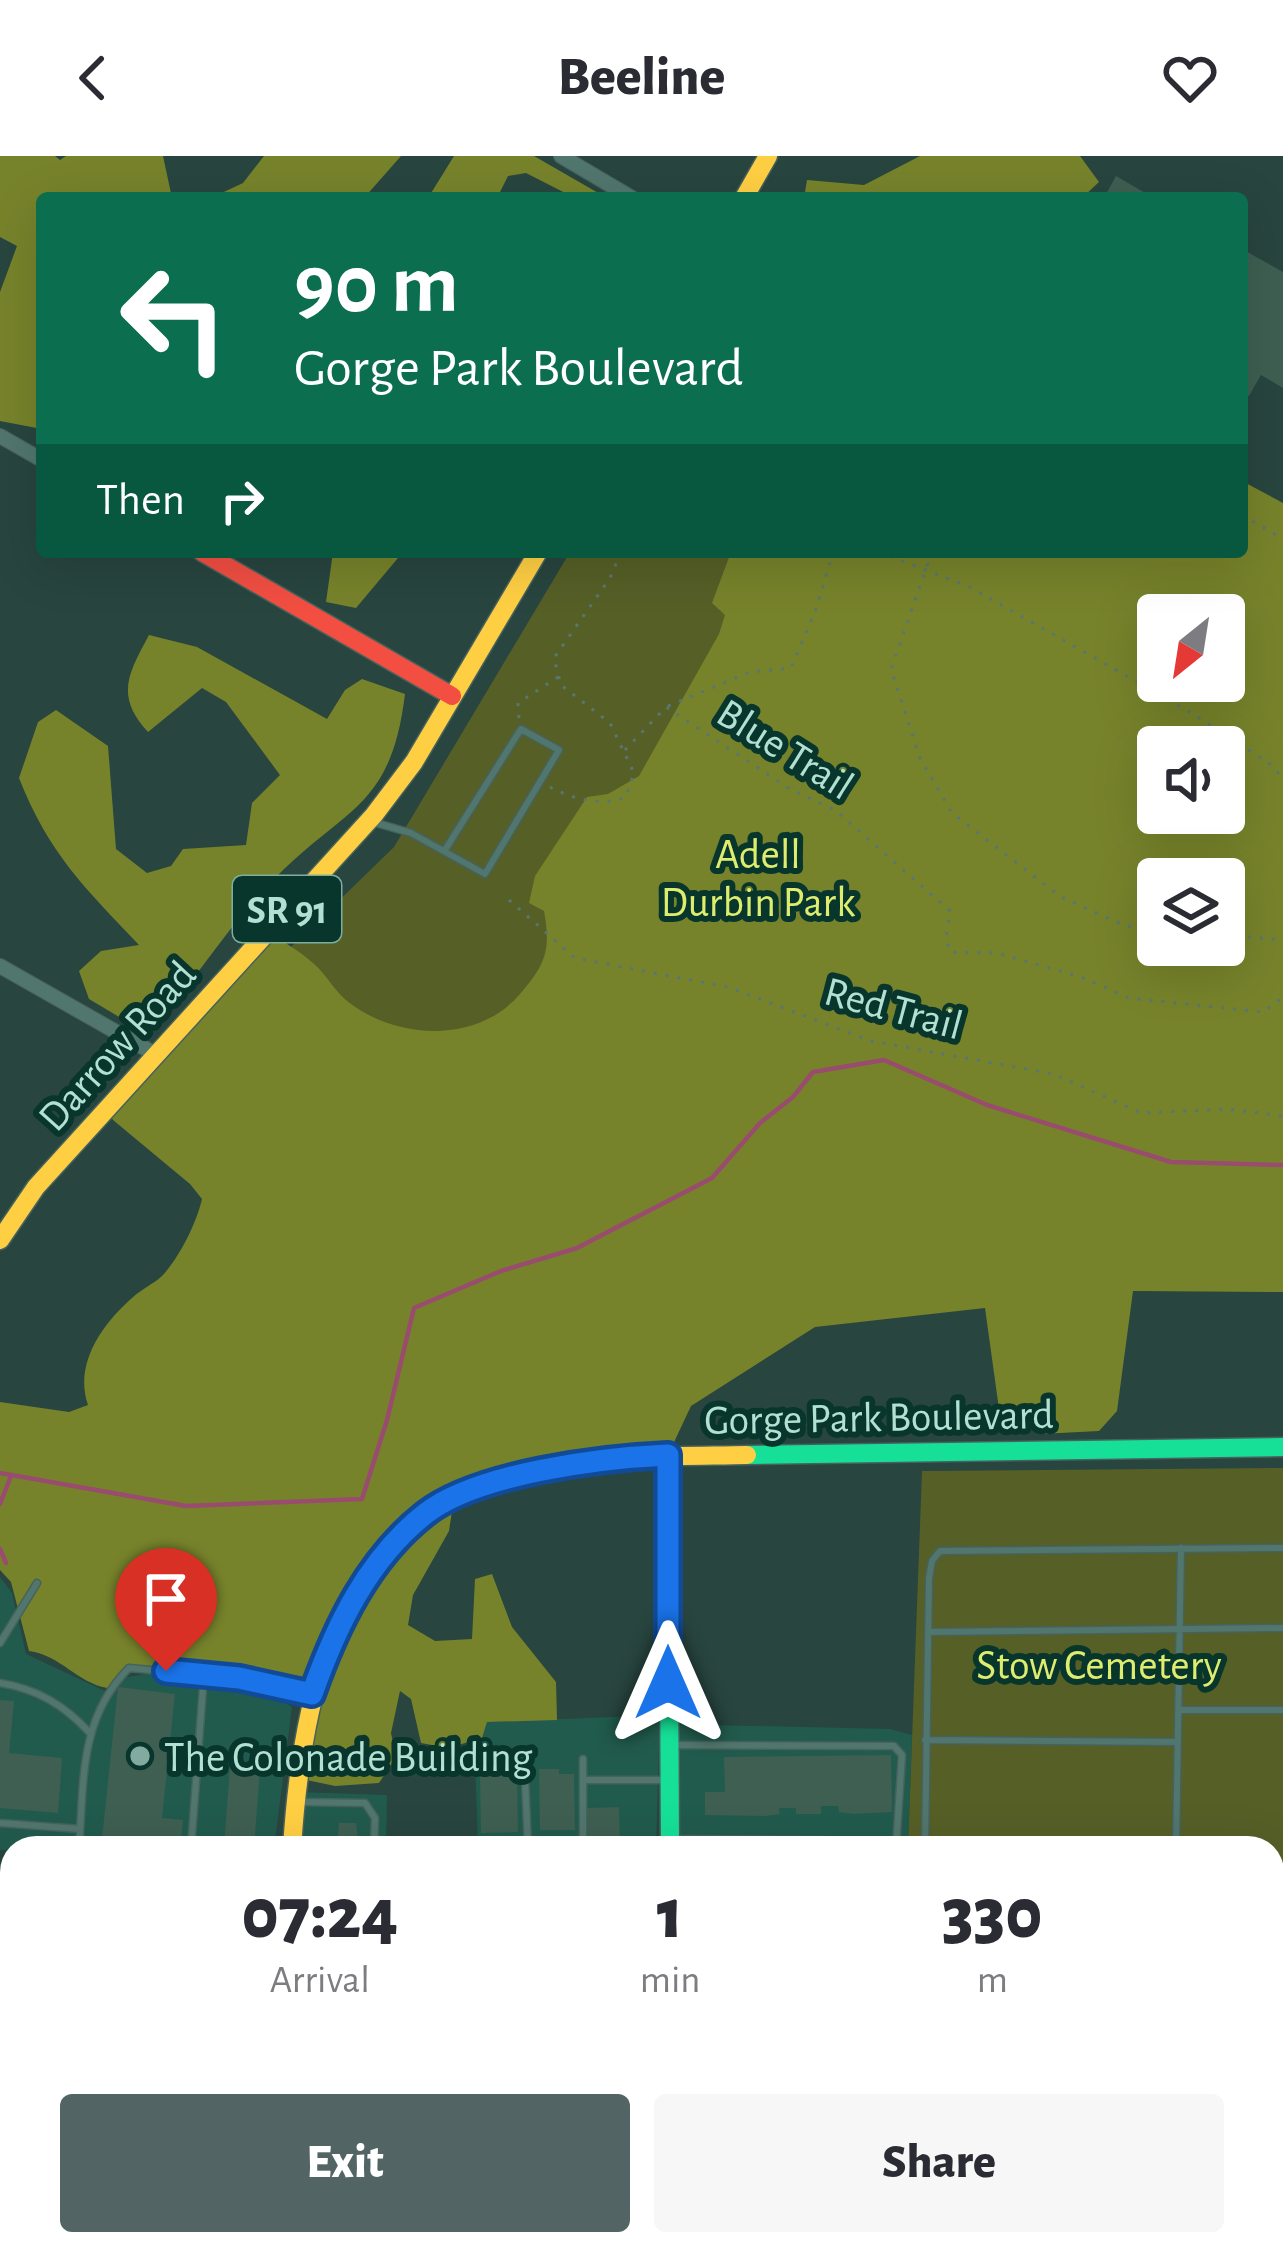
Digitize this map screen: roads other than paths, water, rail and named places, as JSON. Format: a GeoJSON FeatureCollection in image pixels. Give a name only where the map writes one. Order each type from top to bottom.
{"type":"FeatureCollection","features":[{"type":"Feature","properties":{"kind":"street"},"geometry":{"type":"LineString","coordinates":[[561,156],[622,192]]}},
{"type":"Feature","properties":{"kind":"street"},"geometry":{"type":"LineString","coordinates":[[747,192],[768,156]]}},
{"type":"Feature","properties":{"kind":"street"},"geometry":{"type":"LineString","coordinates":[[0,436],[36,457]]}},
{"type":"Feature","properties":{"kind":"street"},"geometry":{"type":"LineString","coordinates":[[212,558],[452,696]]}},
{"type":"Feature","properties":{"kind":"street","name":"Darrow Road"},"geometry":{"type":"LineString","coordinates":[[0,1240],[36,1187],[369,821],[414,762],[534,558]]}},
{"type":"Feature","properties":{"kind":"street"},"geometry":{"type":"LineString","coordinates":[[0,966],[155,1054]]}},
{"type":"Feature","properties":{"kind":"street","name":"Gorge Park Boulevard"},"geometry":{"type":"LineString","coordinates":[[293,1836],[302,1736],[312,1694],[362,1585],[425,1513],[470,1492],[600,1460],[668,1455],[1283,1447]]}},
{"type":"Feature","properties":{"kind":"street"},"geometry":{"type":"LineString","coordinates":[[668,1455],[669,1836]]}},
{"type":"Feature","properties":{"kind":"lane"},"geometry":{"type":"LineString","coordinates":[[369,821],[411,833],[485,874],[559,751],[521,729],[445,850]]}},
{"type":"Feature","properties":{"kind":"lane"},"geometry":{"type":"LineString","coordinates":[[1176,1836],[1181,1548]]}},
{"type":"Feature","properties":{"kind":"lane"},"geometry":{"type":"LineString","coordinates":[[925,1836],[929,1578],[932,1561],[940,1551],[1283,1548]]}},
{"type":"Feature","properties":{"kind":"lane"},"geometry":{"type":"LineString","coordinates":[[0,1643],[37,1583]]}},
{"type":"Feature","properties":{"kind":"lane"},"geometry":{"type":"LineString","coordinates":[[928,1632],[1283,1628]]}},
{"type":"Feature","properties":{"kind":"lane"},"geometry":{"type":"LineString","coordinates":[[80,1836],[89,1732],[108,1689],[129,1668],[239,1678],[312,1694]]}},
{"type":"Feature","properties":{"kind":"lane"},"geometry":{"type":"LineString","coordinates":[[192,1836],[204,1675]]}},
{"type":"Feature","properties":{"kind":"lane"},"geometry":{"type":"LineString","coordinates":[[0,1683],[22,1687],[67,1708],[89,1732]]}},
{"type":"Feature","properties":{"kind":"lane"},"geometry":{"type":"LineString","coordinates":[[1179,1710],[1283,1710]]}},
{"type":"Feature","properties":{"kind":"lane"},"geometry":{"type":"LineString","coordinates":[[925,1740],[1178,1742]]}},
{"type":"Feature","properties":{"kind":"lane"},"geometry":{"type":"LineString","coordinates":[[669,1745],[894,1746],[902,1755],[897,1836]]}},
{"type":"Feature","properties":{"kind":"lane"},"geometry":{"type":"LineString","coordinates":[[583,1836],[584,1759]]}},
{"type":"Feature","properties":{"kind":"lane"},"geometry":{"type":"LineString","coordinates":[[525,1778],[527,1836]]}},
{"type":"Feature","properties":{"kind":"lane"},"geometry":{"type":"LineString","coordinates":[[584,1780],[669,1780]]}},
{"type":"Feature","properties":{"kind":"lane"},"geometry":{"type":"LineString","coordinates":[[296,1802],[365,1804],[375,1818],[374,1836]]}},
{"type":"Feature","properties":{"kind":"lane"},"geometry":{"type":"LineString","coordinates":[[0,1823],[80,1829]]}},
{"type":"Feature","properties":{"kind":"waterway"},"geometry":{"type":"LineString","coordinates":[[0,1473],[186,1506],[362,1499],[414,1308],[501,1271],[577,1248],[712,1178],[813,1072],[884,1060],[987,1105],[1171,1162],[1283,1165]]}},
{"type":"Feature","properties":{"kind":"waterway"},"geometry":{"type":"LineString","coordinates":[[0,1504],[11,1476]]}},
{"type":"Feature","properties":{"kind":"waterway"},"geometry":{"type":"LineString","coordinates":[[0,1549],[6,1563]]}},
{"type":"Feature","properties":{"kind":"place","name":"The Colonade Building"},"geometry":{"type":"Point","coordinates":[140,1756]}},
{"type":"Feature","properties":{"kind":"park label","name":"Adell Durbin Park"},"geometry":{"type":"Point","coordinates":[758,878]}},
{"type":"Feature","properties":{"kind":"park label","name":"Stow Cemetery"},"geometry":{"type":"Point","coordinates":[1099,1664]}}]}
